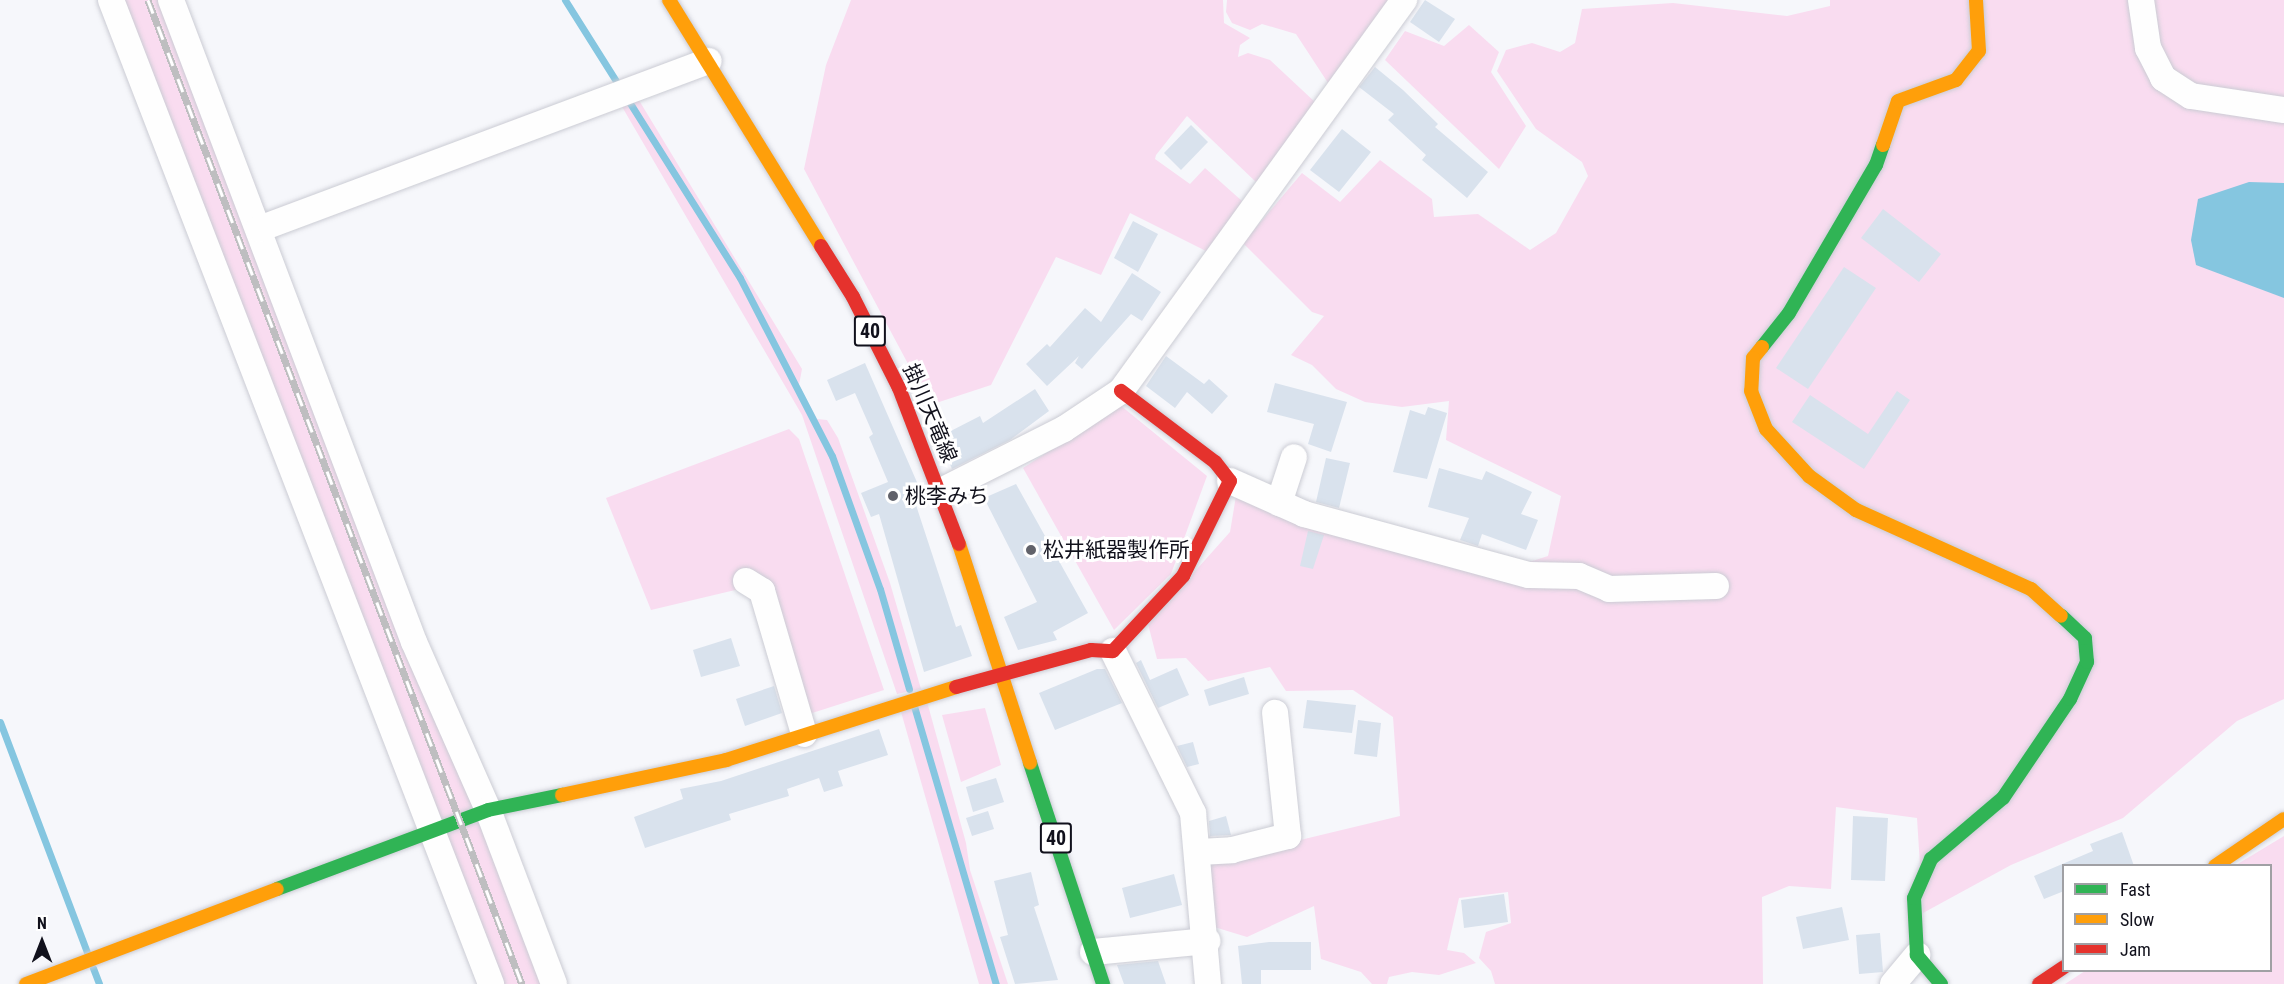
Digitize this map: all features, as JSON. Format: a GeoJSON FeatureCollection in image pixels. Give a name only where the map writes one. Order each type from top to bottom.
{"type":"FeatureCollection","features":[{"type":"Feature","properties":{"kind":"street"},"geometry":{"type":"LineString","coordinates":[[111,0],[491,984]]}},
{"type":"Feature","properties":{"kind":"street"},"geometry":{"type":"LineString","coordinates":[[171,0],[414,642],[488,810],[554,984]]}},
{"type":"Feature","properties":{"kind":"street","name":"掛川天竜線"},"geometry":{"type":"LineString","coordinates":[[669,0],[709,61],[853,297],[899,388],[941,491],[1103,984]]}},
{"type":"Feature","properties":{"kind":"street"},"geometry":{"type":"LineString","coordinates":[[941,491],[1064,429],[1121,391],[1404,0]]}},
{"type":"Feature","properties":{"kind":"street"},"geometry":{"type":"LineString","coordinates":[[1941,984],[1917,955],[1914,898],[1931,859],[2002,798],[2070,699],[2087,662],[2085,638],[2031,589],[1856,510],[1809,476],[1766,429],[1751,391],[1752,358],[1789,313],[1876,165],[1898,101],[1956,80],[1979,51],[1976,0]]}},
{"type":"Feature","properties":{"kind":"street"},"geometry":{"type":"LineString","coordinates":[[2141,0],[2148,48],[2163,78],[2192,96],[2284,111]]}},
{"type":"Feature","properties":{"kind":"street"},"geometry":{"type":"LineString","coordinates":[[259,228],[709,61]]}},
{"type":"Feature","properties":{"kind":"street"},"geometry":{"type":"LineString","coordinates":[[1121,391],[1215,462],[1230,482],[1304,514],[1529,575],[1579,576],[1609,589],[1716,586]]}},
{"type":"Feature","properties":{"kind":"street"},"geometry":{"type":"LineString","coordinates":[[1280,503],[1293,457]]}},
{"type":"Feature","properties":{"kind":"street"},"geometry":{"type":"LineString","coordinates":[[26,984],[488,810],[726,759],[900,702],[1091,650],[1113,651],[1183,576],[1230,482]]}},
{"type":"Feature","properties":{"kind":"street"},"geometry":{"type":"LineString","coordinates":[[746,581],[762,591],[804,734]]}},
{"type":"Feature","properties":{"kind":"street"},"geometry":{"type":"LineString","coordinates":[[1113,651],[1194,813],[1207,941],[1208,984]]}},
{"type":"Feature","properties":{"kind":"street"},"geometry":{"type":"LineString","coordinates":[[1199,852],[1232,850],[1288,836],[1275,713]]}},
{"type":"Feature","properties":{"kind":"street"},"geometry":{"type":"LineString","coordinates":[[2218,864],[2284,819]]}},
{"type":"Feature","properties":{"kind":"street"},"geometry":{"type":"LineString","coordinates":[[1093,952],[1207,941]]}},
{"type":"Feature","properties":{"kind":"street"},"geometry":{"type":"LineString","coordinates":[[1893,984],[1917,955]]}},
{"type":"Feature","properties":{"kind":"street"},"geometry":{"type":"LineString","coordinates":[[2039,984],[2062,968]]}},
{"type":"Feature","properties":{"kind":"shaded area"},"geometry":{"type":"Polygon","coordinates":[[[120,0],[168,0],[551,984],[495,984],[120,0]]]}},
{"type":"Feature","properties":{"kind":"shaded area"},"geometry":{"type":"Polygon","coordinates":[[[851,0],[1223,0],[1224,23],[1250,38],[1240,45],[1238,57],[1248,53],[1270,60],[1316,103],[1330,86],[1296,34],[1262,24],[1250,30],[1232,23],[1226,12],[1227,0],[1396,0],[1257,183],[1187,116],[1156,155],[1155,159],[1190,184],[1205,168],[1242,201],[1214,255],[1130,213],[1101,275],[1056,257],[991,385],[930,405],[804,169],[826,65],[851,0]]]}},
{"type":"Feature","properties":{"kind":"shaded area"},"geometry":{"type":"Polygon","coordinates":[[[1830,0],[2284,0],[2284,699],[2237,721],[2123,818],[2011,865],[1923,913],[1917,818],[1836,807],[1831,889],[1789,886],[1762,897],[1763,984],[1495,984],[1491,971],[1479,958],[1486,932],[1511,923],[1508,892],[1459,898],[1447,950],[1464,953],[1476,963],[1439,975],[1412,972],[1389,977],[1387,984],[1372,984],[1361,972],[1321,959],[1314,906],[1247,937],[1211,926],[1204,863],[1400,816],[1393,717],[1353,690],[1286,691],[1270,667],[1208,681],[1186,658],[1157,659],[1148,624],[1230,532],[1237,490],[1490,575],[1548,556],[1561,496],[1446,440],[1449,401],[1402,407],[1365,402],[1336,389],[1312,365],[1291,355],[1324,316],[1312,312],[1243,243],[1302,173],[1340,202],[1380,160],[1432,199],[1434,217],[1478,214],[1530,250],[1556,233],[1588,176],[1582,162],[1536,129],[1497,71],[1506,50],[1532,43],[1560,52],[1575,43],[1582,9],[1673,3],[1787,16],[1830,6],[1830,0]]]}},
{"type":"Feature","properties":{"kind":"shaded area"},"geometry":{"type":"Polygon","coordinates":[[[1469,25],[1499,52],[1491,72],[1526,126],[1499,169],[1385,60],[1405,31],[1444,46],[1469,25]]]}},
{"type":"Feature","properties":{"kind":"shaded area"},"geometry":{"type":"Polygon","coordinates":[[[637,97],[802,369],[799,385],[817,419],[827,420],[838,438],[890,583],[921,689],[897,694],[802,415],[621,105],[637,97]]]}},
{"type":"Feature","properties":{"kind":"shaded area"},"geometry":{"type":"Polygon","coordinates":[[[1120,405],[1207,476],[1171,574],[1114,630],[1023,468],[1120,405]]]}},
{"type":"Feature","properties":{"kind":"shaded area"},"geometry":{"type":"Polygon","coordinates":[[[789,429],[799,439],[884,690],[806,715],[752,586],[651,610],[606,498],[789,429]]]}},
{"type":"Feature","properties":{"kind":"shaded area"},"geometry":{"type":"Polygon","coordinates":[[[926,698],[966,843],[970,870],[1008,984],[979,984],[899,705],[926,698]]]}},
{"type":"Feature","properties":{"kind":"shaded area"},"geometry":{"type":"Polygon","coordinates":[[[985,708],[1001,765],[961,782],[942,715],[985,708]]]}},
{"type":"Feature","properties":{"kind":"shaded area"},"geometry":{"type":"Polygon","coordinates":[[[2284,836],[2284,984],[2065,984],[2083,972],[2272,972],[2272,864],[2238,864],[2284,836]]]}},
{"type":"Feature","properties":{"kind":"water"},"geometry":{"type":"Polygon","coordinates":[[[2249,182],[2284,183],[2284,298],[2196,265],[2191,240],[2198,199],[2249,182]]]}},
{"type":"Feature","properties":{"kind":"building"},"geometry":{"type":"Polygon","coordinates":[[[1425,0],[1455,19],[1439,42],[1410,22],[1425,0]]]}},
{"type":"Feature","properties":{"kind":"building"},"geometry":{"type":"Polygon","coordinates":[[[1375,67],[1438,124],[1435,127],[1488,172],[1467,198],[1422,160],[1426,155],[1388,120],[1394,114],[1359,87],[1375,67]]]}},
{"type":"Feature","properties":{"kind":"building"},"geometry":{"type":"Polygon","coordinates":[[[1191,125],[1208,142],[1181,170],[1164,153],[1191,125]]]}},
{"type":"Feature","properties":{"kind":"building"},"geometry":{"type":"Polygon","coordinates":[[[1342,129],[1371,152],[1339,192],[1310,170],[1342,129]]]}},
{"type":"Feature","properties":{"kind":"building"},"geometry":{"type":"Polygon","coordinates":[[[1883,209],[1941,254],[1919,282],[1861,238],[1883,209]]]}},
{"type":"Feature","properties":{"kind":"building"},"geometry":{"type":"Polygon","coordinates":[[[1133,221],[1158,234],[1138,272],[1114,258],[1133,221]]]}},
{"type":"Feature","properties":{"kind":"building"},"geometry":{"type":"Polygon","coordinates":[[[1844,267],[1876,288],[1808,389],[1776,368],[1844,267]]]}},
{"type":"Feature","properties":{"kind":"building"},"geometry":{"type":"Polygon","coordinates":[[[1132,273],[1161,292],[1142,321],[1131,314],[1082,369],[1075,363],[1079,356],[1047,386],[1026,364],[1047,344],[1050,347],[1085,308],[1101,322],[1132,273]]]}},
{"type":"Feature","properties":{"kind":"building"},"geometry":{"type":"Polygon","coordinates":[[[1166,356],[1204,384],[1209,379],[1228,396],[1212,414],[1187,392],[1175,408],[1146,386],[1166,356]]]}},
{"type":"Feature","properties":{"kind":"building"},"geometry":{"type":"Polygon","coordinates":[[[865,363],[923,496],[914,499],[956,627],[961,625],[972,656],[924,672],[879,514],[871,517],[861,493],[888,482],[869,437],[873,434],[855,393],[836,401],[827,380],[865,363]]]}},
{"type":"Feature","properties":{"kind":"building"},"geometry":{"type":"Polygon","coordinates":[[[1275,383],[1347,402],[1331,452],[1308,444],[1314,424],[1267,412],[1275,383]]]}},
{"type":"Feature","properties":{"kind":"building"},"geometry":{"type":"Polygon","coordinates":[[[1035,389],[1049,411],[1010,440],[952,469],[939,437],[980,416],[983,423],[1035,389]]]}},
{"type":"Feature","properties":{"kind":"building"},"geometry":{"type":"Polygon","coordinates":[[[1897,391],[1910,400],[1864,469],[1792,422],[1810,395],[1868,434],[1897,391]]]}},
{"type":"Feature","properties":{"kind":"building"},"geometry":{"type":"Polygon","coordinates":[[[1428,407],[1447,413],[1427,479],[1393,472],[1410,410],[1425,415],[1428,407]]]}},
{"type":"Feature","properties":{"kind":"building"},"geometry":{"type":"Polygon","coordinates":[[[1326,458],[1350,463],[1339,508],[1316,502],[1326,458]]]}},
{"type":"Feature","properties":{"kind":"building"},"geometry":{"type":"Polygon","coordinates":[[[1439,468],[1482,480],[1486,471],[1532,492],[1521,514],[1538,520],[1526,550],[1482,534],[1478,546],[1460,540],[1469,518],[1428,507],[1439,468]]]}},
{"type":"Feature","properties":{"kind":"building","name":"松井紙器製作所"},"geometry":{"type":"Polygon","coordinates":[[[1016,484],[1088,613],[1053,632],[1057,640],[1018,650],[1004,617],[1037,602],[984,498],[1016,484]]]}},
{"type":"Feature","properties":{"kind":"building"},"geometry":{"type":"Polygon","coordinates":[[[1308,531],[1324,535],[1313,569],[1300,566],[1308,531]]]}},
{"type":"Feature","properties":{"kind":"building"},"geometry":{"type":"Polygon","coordinates":[[[731,638],[740,666],[701,677],[693,650],[731,638]]]}},
{"type":"Feature","properties":{"kind":"building"},"geometry":{"type":"Polygon","coordinates":[[[1141,660],[1150,680],[1177,668],[1189,695],[1158,708],[1136,663],[1141,660]]]}},
{"type":"Feature","properties":{"kind":"building"},"geometry":{"type":"Polygon","coordinates":[[[1097,669],[1105,669],[1122,703],[1055,730],[1039,693],[1097,669]]]}},
{"type":"Feature","properties":{"kind":"building"},"geometry":{"type":"Polygon","coordinates":[[[1244,677],[1249,694],[1209,706],[1204,690],[1244,677]]]}},
{"type":"Feature","properties":{"kind":"building"},"geometry":{"type":"Polygon","coordinates":[[[774,686],[782,713],[745,726],[736,699],[774,686]]]}},
{"type":"Feature","properties":{"kind":"building"},"geometry":{"type":"Polygon","coordinates":[[[1307,700],[1356,705],[1352,733],[1303,728],[1307,700]]]}},
{"type":"Feature","properties":{"kind":"building"},"geometry":{"type":"Polygon","coordinates":[[[1358,720],[1381,723],[1377,757],[1354,754],[1358,720]]]}},
{"type":"Feature","properties":{"kind":"building"},"geometry":{"type":"Polygon","coordinates":[[[879,729],[888,755],[838,771],[843,786],[824,792],[819,778],[787,789],[789,796],[729,814],[731,820],[645,848],[634,817],[683,799],[680,789],[721,781],[879,729]]]}},
{"type":"Feature","properties":{"kind":"building"},"geometry":{"type":"Polygon","coordinates":[[[1193,742],[1199,764],[1187,767],[1177,746],[1193,742]]]}},
{"type":"Feature","properties":{"kind":"building"},"geometry":{"type":"Polygon","coordinates":[[[996,778],[1004,802],[973,812],[966,787],[996,778]]]}},
{"type":"Feature","properties":{"kind":"building"},"geometry":{"type":"Polygon","coordinates":[[[988,811],[994,829],[972,836],[966,818],[988,811]]]}},
{"type":"Feature","properties":{"kind":"building"},"geometry":{"type":"Polygon","coordinates":[[[1226,816],[1231,835],[1210,836],[1209,821],[1226,816]]]}},
{"type":"Feature","properties":{"kind":"building"},"geometry":{"type":"Polygon","coordinates":[[[1853,816],[1888,818],[1885,881],[1851,880],[1853,816]]]}},
{"type":"Feature","properties":{"kind":"building"},"geometry":{"type":"Polygon","coordinates":[[[2122,832],[2133,864],[2062,864],[2093,851],[2090,844],[2122,832]]]}},
{"type":"Feature","properties":{"kind":"building"},"geometry":{"type":"Polygon","coordinates":[[[2062,864],[2062,892],[2044,899],[2034,876],[2062,864]]]}},
{"type":"Feature","properties":{"kind":"building"},"geometry":{"type":"Polygon","coordinates":[[[1031,872],[1039,905],[1034,907],[1058,980],[1015,984],[1000,937],[1008,935],[994,881],[1031,872]]]}},
{"type":"Feature","properties":{"kind":"building"},"geometry":{"type":"Polygon","coordinates":[[[1174,874],[1182,905],[1130,918],[1122,888],[1174,874]]]}},
{"type":"Feature","properties":{"kind":"building"},"geometry":{"type":"Polygon","coordinates":[[[1504,894],[1508,922],[1464,928],[1461,900],[1504,894]]]}},
{"type":"Feature","properties":{"kind":"building"},"geometry":{"type":"Polygon","coordinates":[[[1842,907],[1849,940],[1803,949],[1796,917],[1842,907]]]}},
{"type":"Feature","properties":{"kind":"building"},"geometry":{"type":"Polygon","coordinates":[[[1880,933],[1883,972],[1859,974],[1856,935],[1880,933]]]}},
{"type":"Feature","properties":{"kind":"building"},"geometry":{"type":"Polygon","coordinates":[[[1269,942],[1311,942],[1311,970],[1261,970],[1261,984],[1242,984],[1238,946],[1269,942]]]}},
{"type":"Feature","properties":{"kind":"building"},"geometry":{"type":"Polygon","coordinates":[[[1158,961],[1166,984],[1124,984],[1117,965],[1158,961]]]}},
{"type":"Feature","properties":{"kind":"waterway"},"geometry":{"type":"LineString","coordinates":[[565,0],[740,278],[832,456],[880,589],[909,689]]}},
{"type":"Feature","properties":{"kind":"waterway"},"geometry":{"type":"LineString","coordinates":[[914,706],[996,984]]}},
{"type":"Feature","properties":{"kind":"waterway"},"geometry":{"type":"LineString","coordinates":[[0,722],[87,952]]}},
{"type":"Feature","properties":{"kind":"waterway"},"geometry":{"type":"LineString","coordinates":[[93,968],[99,984]]}},
{"type":"Feature","properties":{"kind":"railway"},"geometry":{"type":"LineString","coordinates":[[148,0],[522,984]]}},
{"type":"Feature","properties":{"kind":"traffic: fast"},"geometry":{"type":"LineString","coordinates":[[1762,347],[1789,313],[1876,165],[1883,145]]}},
{"type":"Feature","properties":{"kind":"traffic: fast"},"geometry":{"type":"LineString","coordinates":[[1941,984],[1917,955],[1914,898],[1931,859],[2003,798],[2070,699],[2087,662],[2085,638],[2061,616]]}},
{"type":"Feature","properties":{"kind":"traffic: fast"},"geometry":{"type":"LineString","coordinates":[[1030,763],[1103,984]]}},
{"type":"Feature","properties":{"kind":"traffic: fast"},"geometry":{"type":"LineString","coordinates":[[277,889],[488,810],[562,795]]}},
{"type":"Feature","properties":{"kind":"traffic: slow"},"geometry":{"type":"LineString","coordinates":[[669,0],[821,246]]}},
{"type":"Feature","properties":{"kind":"traffic: slow"},"geometry":{"type":"LineString","coordinates":[[1883,145],[1898,101],[1956,80],[1979,51],[1976,0]]}},
{"type":"Feature","properties":{"kind":"traffic: slow"},"geometry":{"type":"LineString","coordinates":[[1762,347],[1753,358],[1751,391],[1766,429],[1809,476],[1856,510],[2031,589],[2061,616]]}},
{"type":"Feature","properties":{"kind":"traffic: slow"},"geometry":{"type":"LineString","coordinates":[[959,544],[1030,763]]}},
{"type":"Feature","properties":{"kind":"traffic: slow"},"geometry":{"type":"LineString","coordinates":[[562,795],[726,760],[956,687]]}},
{"type":"Feature","properties":{"kind":"traffic: slow"},"geometry":{"type":"LineString","coordinates":[[2218,864],[2284,819]]}},
{"type":"Feature","properties":{"kind":"traffic: slow"},"geometry":{"type":"LineString","coordinates":[[26,984],[277,889]]}},
{"type":"Feature","properties":{"kind":"traffic: jam"},"geometry":{"type":"LineString","coordinates":[[821,246],[853,297],[899,388],[959,544]]}},
{"type":"Feature","properties":{"kind":"traffic: jam"},"geometry":{"type":"LineString","coordinates":[[956,687],[1091,650],[1113,651],[1183,576],[1230,481],[1215,462],[1121,391]]}},
{"type":"Feature","properties":{"kind":"traffic: jam"},"geometry":{"type":"LineString","coordinates":[[2039,984],[2062,968]]}},
{"type":"Feature","properties":{"kind":"place","name":"桃李みち"},"geometry":{"type":"Point","coordinates":[893,496]}},
{"type":"Feature","properties":{"kind":"place","name":"松井紙器製作所"},"geometry":{"type":"Point","coordinates":[1031,550]}}]}
